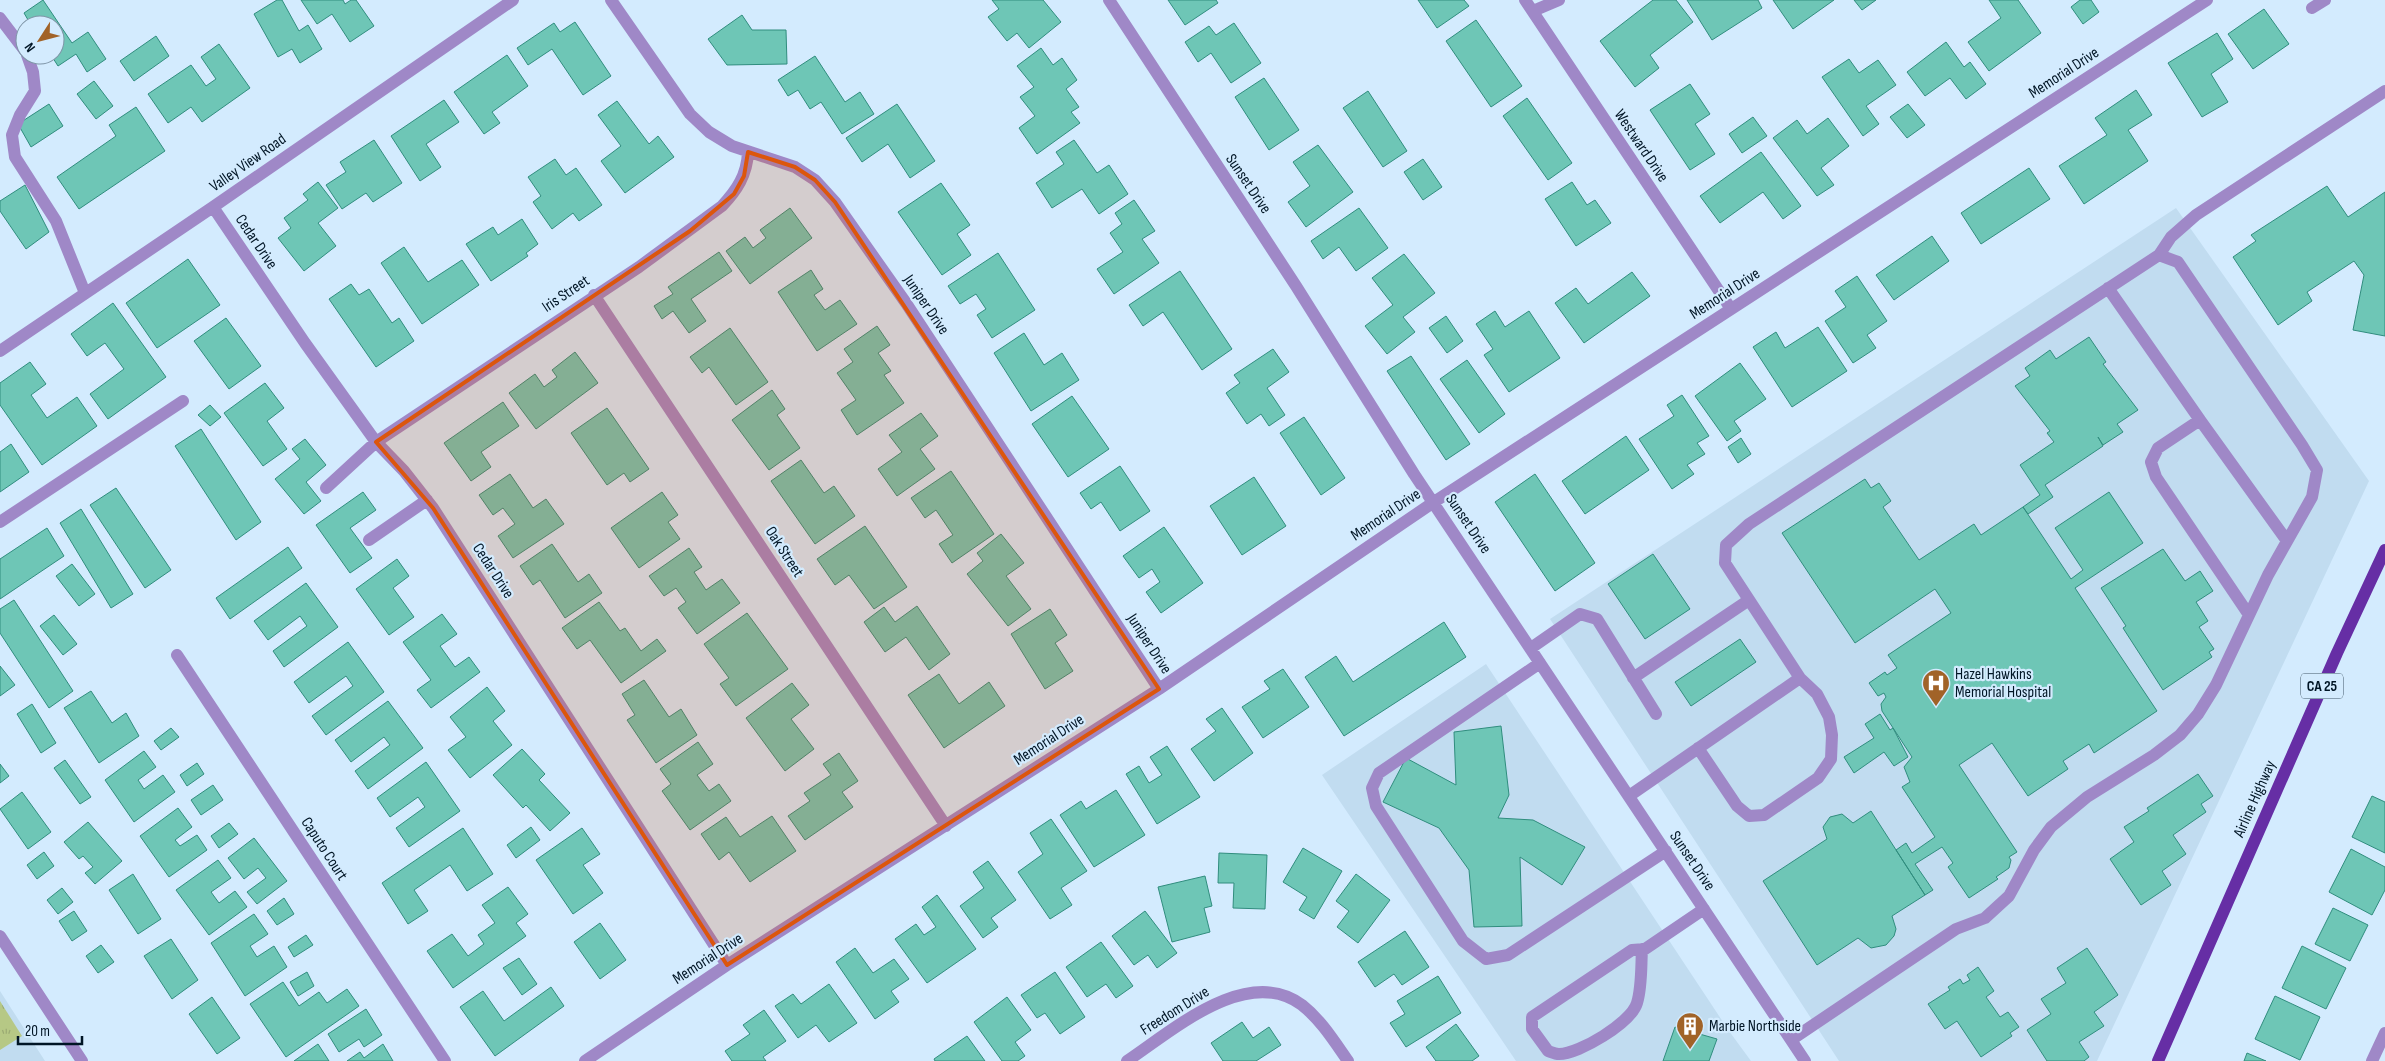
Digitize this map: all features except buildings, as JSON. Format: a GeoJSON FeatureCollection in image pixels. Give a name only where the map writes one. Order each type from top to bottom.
{"type":"FeatureCollection","features":[{"type":"Feature","properties":{"kind":"main road","name":"Airline Highway"},"geometry":{"type":"LineString","coordinates":[[2158,1061],[2337,653],[2385,550]]}},
{"type":"Feature","properties":{"kind":"main road"},"geometry":{"type":"LineString","coordinates":[[2166,1061],[2170,1035]]}},
{"type":"Feature","properties":{"kind":"street","name":"Valley View Road"},"geometry":{"type":"LineString","coordinates":[[0,351],[214,207],[513,0]]}},
{"type":"Feature","properties":{"kind":"street","name":"Juniper Drive"},"geometry":{"type":"LineString","coordinates":[[610,0],[690,114],[709,132],[732,146],[795,168],[815,180],[835,202],[906,303],[1158,689]]}},
{"type":"Feature","properties":{"kind":"street","name":"Sunset Drive"},"geometry":{"type":"LineString","coordinates":[[1109,0],[1296,286],[1434,502],[1805,1061]]}},
{"type":"Feature","properties":{"kind":"street","name":"Westward Drive"},"geometry":{"type":"LineString","coordinates":[[1525,0],[1731,309]]}},
{"type":"Feature","properties":{"kind":"street"},"geometry":{"type":"LineString","coordinates":[[1532,11],[1559,0]]}},
{"type":"Feature","properties":{"kind":"street","name":"Memorial Drive"},"geometry":{"type":"LineString","coordinates":[[585,1061],[727,965],[1158,689],[1434,502],[2207,0]]}},
{"type":"Feature","properties":{"kind":"street"},"geometry":{"type":"LineString","coordinates":[[2312,8],[2325,0]]}},
{"type":"Feature","properties":{"kind":"street"},"geometry":{"type":"LineString","coordinates":[[0,18],[15,37]]}},
{"type":"Feature","properties":{"kind":"street"},"geometry":{"type":"LineString","coordinates":[[31,65],[35,91],[20,115],[12,135],[15,157],[56,221],[84,293]]}},
{"type":"Feature","properties":{"kind":"street"},"geometry":{"type":"LineString","coordinates":[[1698,748],[1738,806],[1749,816],[1764,815],[1803,789],[1818,778],[1831,760],[1832,734],[1829,717],[1822,701],[1800,678],[1725,563],[1726,545],[1749,524],[2159,256],[2171,237],[2196,214],[2385,90]]}},
{"type":"Feature","properties":{"kind":"street","name":"Iris Street"},"geometry":{"type":"LineString","coordinates":[[326,488],[376,442],[690,231],[722,206],[734,194],[744,176],[748,152]]}},
{"type":"Feature","properties":{"kind":"street","name":"Cedar Drive"},"geometry":{"type":"LineString","coordinates":[[214,207],[304,343],[376,442],[427,500],[727,965]]}},
{"type":"Feature","properties":{"kind":"street"},"geometry":{"type":"LineString","coordinates":[[1791,1040],[1956,929],[1985,918],[2009,896],[2034,850],[2051,827],[2086,797],[2154,755],[2180,735],[2198,714],[2216,685],[2249,615],[2312,497],[2317,470],[2302,445],[2178,262],[2159,256]]}},
{"type":"Feature","properties":{"kind":"street"},"geometry":{"type":"LineString","coordinates":[[2108,288],[2287,541]]}},
{"type":"Feature","properties":{"kind":"street","name":"Oak Street"},"geometry":{"type":"LineString","coordinates":[[594,295],[946,826]]}},
{"type":"Feature","properties":{"kind":"street"},"geometry":{"type":"LineString","coordinates":[[0,522],[183,401]]}},
{"type":"Feature","properties":{"kind":"street"},"geometry":{"type":"LineString","coordinates":[[2200,420],[2158,448],[2151,462],[2156,477],[2249,615]]}},
{"type":"Feature","properties":{"kind":"street"},"geometry":{"type":"LineString","coordinates":[[369,540],[427,500]]}},
{"type":"Feature","properties":{"kind":"street"},"geometry":{"type":"LineString","coordinates":[[1633,678],[1749,600]]}},
{"type":"Feature","properties":{"kind":"street"},"geometry":{"type":"LineString","coordinates":[[1530,648],[1580,614],[1597,618],[1656,714]]}},
{"type":"Feature","properties":{"kind":"street","name":"Caputo Court"},"geometry":{"type":"LineString","coordinates":[[177,655],[445,1061]]}},
{"type":"Feature","properties":{"kind":"street"},"geometry":{"type":"LineString","coordinates":[[1540,663],[1379,773],[1372,788],[1376,806],[1463,941],[1486,959],[1508,956],[1666,851]]}},
{"type":"Feature","properties":{"kind":"street"},"geometry":{"type":"LineString","coordinates":[[1629,796],[1800,678]]}},
{"type":"Feature","properties":{"kind":"street"},"geometry":{"type":"LineString","coordinates":[[1642,949],[1637,1004],[1624,1022],[1607,1035],[1570,1051],[1558,1054],[1548,1051],[1532,1029],[1532,1017],[1632,950],[1642,949],[1704,909]]}},
{"type":"Feature","properties":{"kind":"street"},"geometry":{"type":"LineString","coordinates":[[0,936],[82,1061]]}},
{"type":"Feature","properties":{"kind":"street","name":"Freedom Drive"},"geometry":{"type":"LineString","coordinates":[[1127,1061],[1219,1002],[1239,995],[1264,992],[1273,993],[1301,1005],[1326,1029],[1348,1061]]}},
{"type":"Feature","properties":{"kind":"street"},"geometry":{"type":"LineString","coordinates":[[2372,1061],[2385,1033]]}},
{"type":"Feature","properties":{"kind":"highlighted area"},"geometry":{"type":"Polygon","coordinates":[[[748,152],[795,167],[815,180],[835,202],[1159,689],[727,965],[433,508],[376,442],[690,231],[734,194],[744,176],[748,152]]]}},
{"type":"Feature","properties":{"kind":"shaded area","name":"Hazel Hawkins Memorial Hospital"},"geometry":{"type":"Polygon","coordinates":[[[2176,208],[2369,481],[2097,1061],[1839,1061],[1550,619],[2176,208]]]}},
{"type":"Feature","properties":{"kind":"shaded area"},"geometry":{"type":"Polygon","coordinates":[[[1486,664],[1729,1031],[1751,1061],[1516,1061],[1322,775],[1486,664]]]}},
{"type":"Feature","properties":{"kind":"shaded area"},"geometry":{"type":"Polygon","coordinates":[[[0,991],[45,1061],[0,1061],[0,991]]]}},
{"type":"Feature","properties":{"kind":"green space"},"geometry":{"type":"Polygon","coordinates":[[[0,1001],[22,1036],[0,1050],[0,1001]]]}},
{"type":"Feature","properties":{"kind":"place","name":"Hazel Hawkins Memorial Hospital"},"geometry":{"type":"Point","coordinates":[1936,707]}},
{"type":"Feature","properties":{"kind":"place","name":"Marbie Northside"},"geometry":{"type":"Point","coordinates":[1690,1050]}}]}
